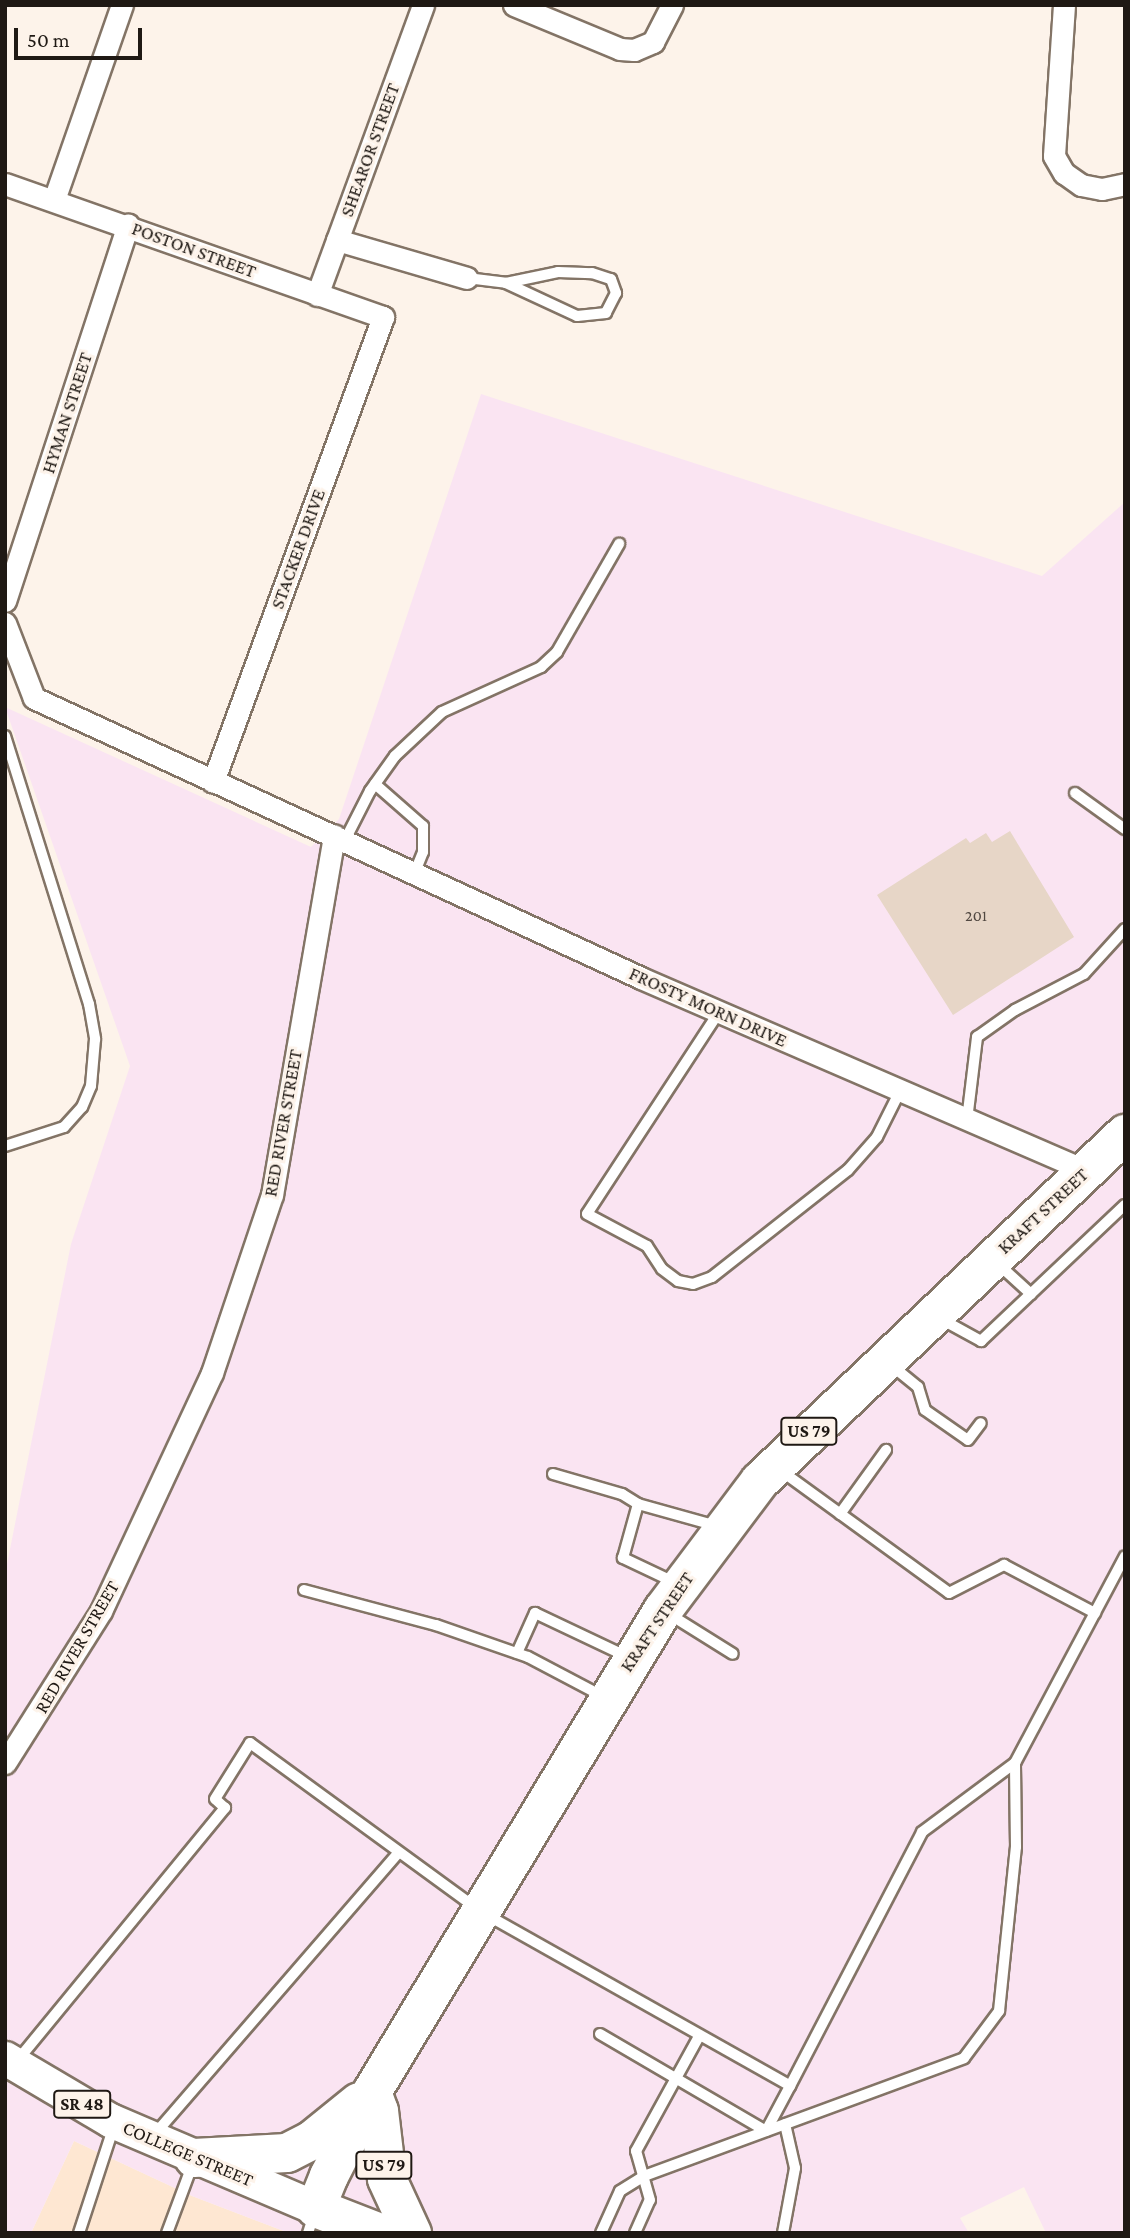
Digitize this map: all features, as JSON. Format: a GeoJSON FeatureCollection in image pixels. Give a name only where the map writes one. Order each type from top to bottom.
{"type":"FeatureCollection","features":[{"type":"Feature","properties":{"kind":"highway","name":"KRAFT STREET"},"geometry":{"type":"LineString","coordinates":[[312,2221],[372,2092],[607,1698],[672,1598],[723,1528],[775,1466],[884,1359],[1108,1153]]}},
{"type":"Feature","properties":{"kind":"highway"},"geometry":{"type":"LineString","coordinates":[[194,2158],[287,2153],[312,2140],[372,2092]]}},
{"type":"Feature","properties":{"kind":"highway","name":"US 79"},"geometry":{"type":"LineString","coordinates":[[372,2092],[379,2111],[387,2179],[412,2233]]}},
{"type":"Feature","properties":{"kind":"highway","name":"COLLEGE STREET"},"geometry":{"type":"LineString","coordinates":[[312,2221],[380,2233]]}},
{"type":"Feature","properties":{"kind":"main road","name":"COLLEGE STREET"},"geometry":{"type":"LineString","coordinates":[[10,2062],[115,2122],[194,2158],[312,2221]]}},
{"type":"Feature","properties":{"kind":"street"},"geometry":{"type":"LineString","coordinates":[[54,200],[122,5]]}},
{"type":"Feature","properties":{"kind":"street","name":"SHEAROR STREET"},"geometry":{"type":"LineString","coordinates":[[317,296],[423,5]]}},
{"type":"Feature","properties":{"kind":"street"},"geometry":{"type":"LineString","coordinates":[[514,5],[620,49],[634,50],[653,42],[671,5]]}},
{"type":"Feature","properties":{"kind":"street"},"geometry":{"type":"LineString","coordinates":[[1064,5],[1054,156],[1064,173],[1081,185],[1102,189],[1125,184]]}},
{"type":"Feature","properties":{"kind":"street","name":"POSTON STREET"},"geometry":{"type":"LineString","coordinates":[[5,184],[128,225],[317,296],[383,317]]}},
{"type":"Feature","properties":{"kind":"street","name":"HYMAN STREET"},"geometry":{"type":"LineString","coordinates":[[5,601],[128,225]]}},
{"type":"Feature","properties":{"kind":"street"},"geometry":{"type":"LineString","coordinates":[[337,240],[467,278]]}},
{"type":"Feature","properties":{"kind":"street","name":"STACKER DRIVE"},"geometry":{"type":"LineString","coordinates":[[213,782],[383,317]]}},
{"type":"Feature","properties":{"kind":"street"},"geometry":{"type":"LineString","coordinates":[[5,623],[34,698],[213,782],[340,837]]}},
{"type":"Feature","properties":{"kind":"street","name":"FROSTY MORN DRIVE"},"geometry":{"type":"LineString","coordinates":[[340,837],[966,1123],[1108,1153]]}},
{"type":"Feature","properties":{"kind":"street","name":"RED RIVER STREET"},"geometry":{"type":"LineString","coordinates":[[5,1763],[101,1611],[212,1373],[272,1195],[340,837]]}},
{"type":"Feature","properties":{"kind":"lane"},"geometry":{"type":"LineString","coordinates":[[467,278],[506,284],[578,316],[606,313],[616,293],[611,279],[593,273],[558,272],[506,284]]}},
{"type":"Feature","properties":{"kind":"lane"},"geometry":{"type":"LineString","coordinates":[[340,837],[395,756],[442,712],[541,667],[557,652],[619,544]]}},
{"type":"Feature","properties":{"kind":"lane"},"geometry":{"type":"LineString","coordinates":[[5,736],[89,1004],[95,1039],[91,1086],[82,1107],[64,1127],[5,1146]]}},
{"type":"Feature","properties":{"kind":"lane"},"geometry":{"type":"LineString","coordinates":[[375,784],[423,826],[423,852],[415,872]]}},
{"type":"Feature","properties":{"kind":"lane"},"geometry":{"type":"LineString","coordinates":[[1075,793],[1125,829]]}},
{"type":"Feature","properties":{"kind":"lane"},"geometry":{"type":"LineString","coordinates":[[966,1123],[977,1037],[1015,1010],[1084,974],[1125,929]]}},
{"type":"Feature","properties":{"kind":"lane"},"geometry":{"type":"LineString","coordinates":[[719,1012],[587,1214],[647,1246],[663,1269],[678,1281],[693,1284],[712,1277],[848,1170],[877,1138],[899,1093]]}},
{"type":"Feature","properties":{"kind":"lane"},"geometry":{"type":"LineString","coordinates":[[933,1314],[981,1341],[1125,1205]]}},
{"type":"Feature","properties":{"kind":"lane"},"geometry":{"type":"LineString","coordinates":[[992,1258],[1031,1294]]}},
{"type":"Feature","properties":{"kind":"lane"},"geometry":{"type":"LineString","coordinates":[[884,1359],[918,1387],[925,1410],[968,1440],[981,1423]]}},
{"type":"Feature","properties":{"kind":"lane"},"geometry":{"type":"LineString","coordinates":[[840,1514],[886,1450]]}},
{"type":"Feature","properties":{"kind":"lane"},"geometry":{"type":"LineString","coordinates":[[775,1466],[949,1593],[1004,1564],[1095,1613]]}},
{"type":"Feature","properties":{"kind":"lane"},"geometry":{"type":"LineString","coordinates":[[553,1475],[622,1494],[638,1504],[723,1528]]}},
{"type":"Feature","properties":{"kind":"lane"},"geometry":{"type":"LineString","coordinates":[[638,1504],[623,1558],[733,1654]]}},
{"type":"Feature","properties":{"kind":"lane"},"geometry":{"type":"LineString","coordinates":[[766,2131],[922,1832],[1015,1763],[1125,1556]]}},
{"type":"Feature","properties":{"kind":"lane"},"geometry":{"type":"LineString","coordinates":[[304,1590],[436,1625],[517,1653],[607,1698]]}},
{"type":"Feature","properties":{"kind":"lane"},"geometry":{"type":"LineString","coordinates":[[517,1653],[536,1613],[632,1659]]}},
{"type":"Feature","properties":{"kind":"lane"},"geometry":{"type":"LineString","coordinates":[[10,2062],[225,1808],[215,1799],[250,1743],[397,1854],[480,1911],[698,2038],[790,2086]]}},
{"type":"Feature","properties":{"kind":"lane"},"geometry":{"type":"LineString","coordinates":[[601,2233],[620,2191],[643,2176],[964,2058],[999,2011],[1016,1847],[1015,1763]]}},
{"type":"Feature","properties":{"kind":"lane"},"geometry":{"type":"LineString","coordinates":[[152,2138],[397,1854]]}},
{"type":"Feature","properties":{"kind":"lane"},"geometry":{"type":"LineString","coordinates":[[600,2034],[766,2131]]}},
{"type":"Feature","properties":{"kind":"lane"},"geometry":{"type":"LineString","coordinates":[[635,2233],[650,2200],[636,2151],[698,2038]]}},
{"type":"Feature","properties":{"kind":"lane"},"geometry":{"type":"LineString","coordinates":[[79,2233],[115,2122]]}},
{"type":"Feature","properties":{"kind":"lane"},"geometry":{"type":"LineString","coordinates":[[783,2233],[795,2168],[785,2124]]}},
{"type":"Feature","properties":{"kind":"lane"},"geometry":{"type":"LineString","coordinates":[[167,2233],[194,2158]]}},
{"type":"Feature","properties":{"kind":"shaded area"},"geometry":{"type":"Polygon","coordinates":[[[481,394],[1042,576],[1125,502],[1125,2233],[1046,2233],[1024,2187],[960,2218],[969,2233],[289,2233],[192,2196],[74,2141],[31,2233],[5,2233],[5,1574],[71,1244],[130,1066],[5,707],[311,847],[339,819],[481,394]]]}},
{"type":"Feature","properties":{"kind":"shaded area"},"geometry":{"type":"Polygon","coordinates":[[[74,2141],[192,2196],[289,2233],[31,2233],[74,2141]]]}},
{"type":"Feature","properties":{"kind":"building"},"geometry":{"type":"Polygon","coordinates":[[[1010,831],[1074,937],[953,1015],[877,895],[966,838],[970,843],[986,833],[992,842],[1010,831]]]}}]}
